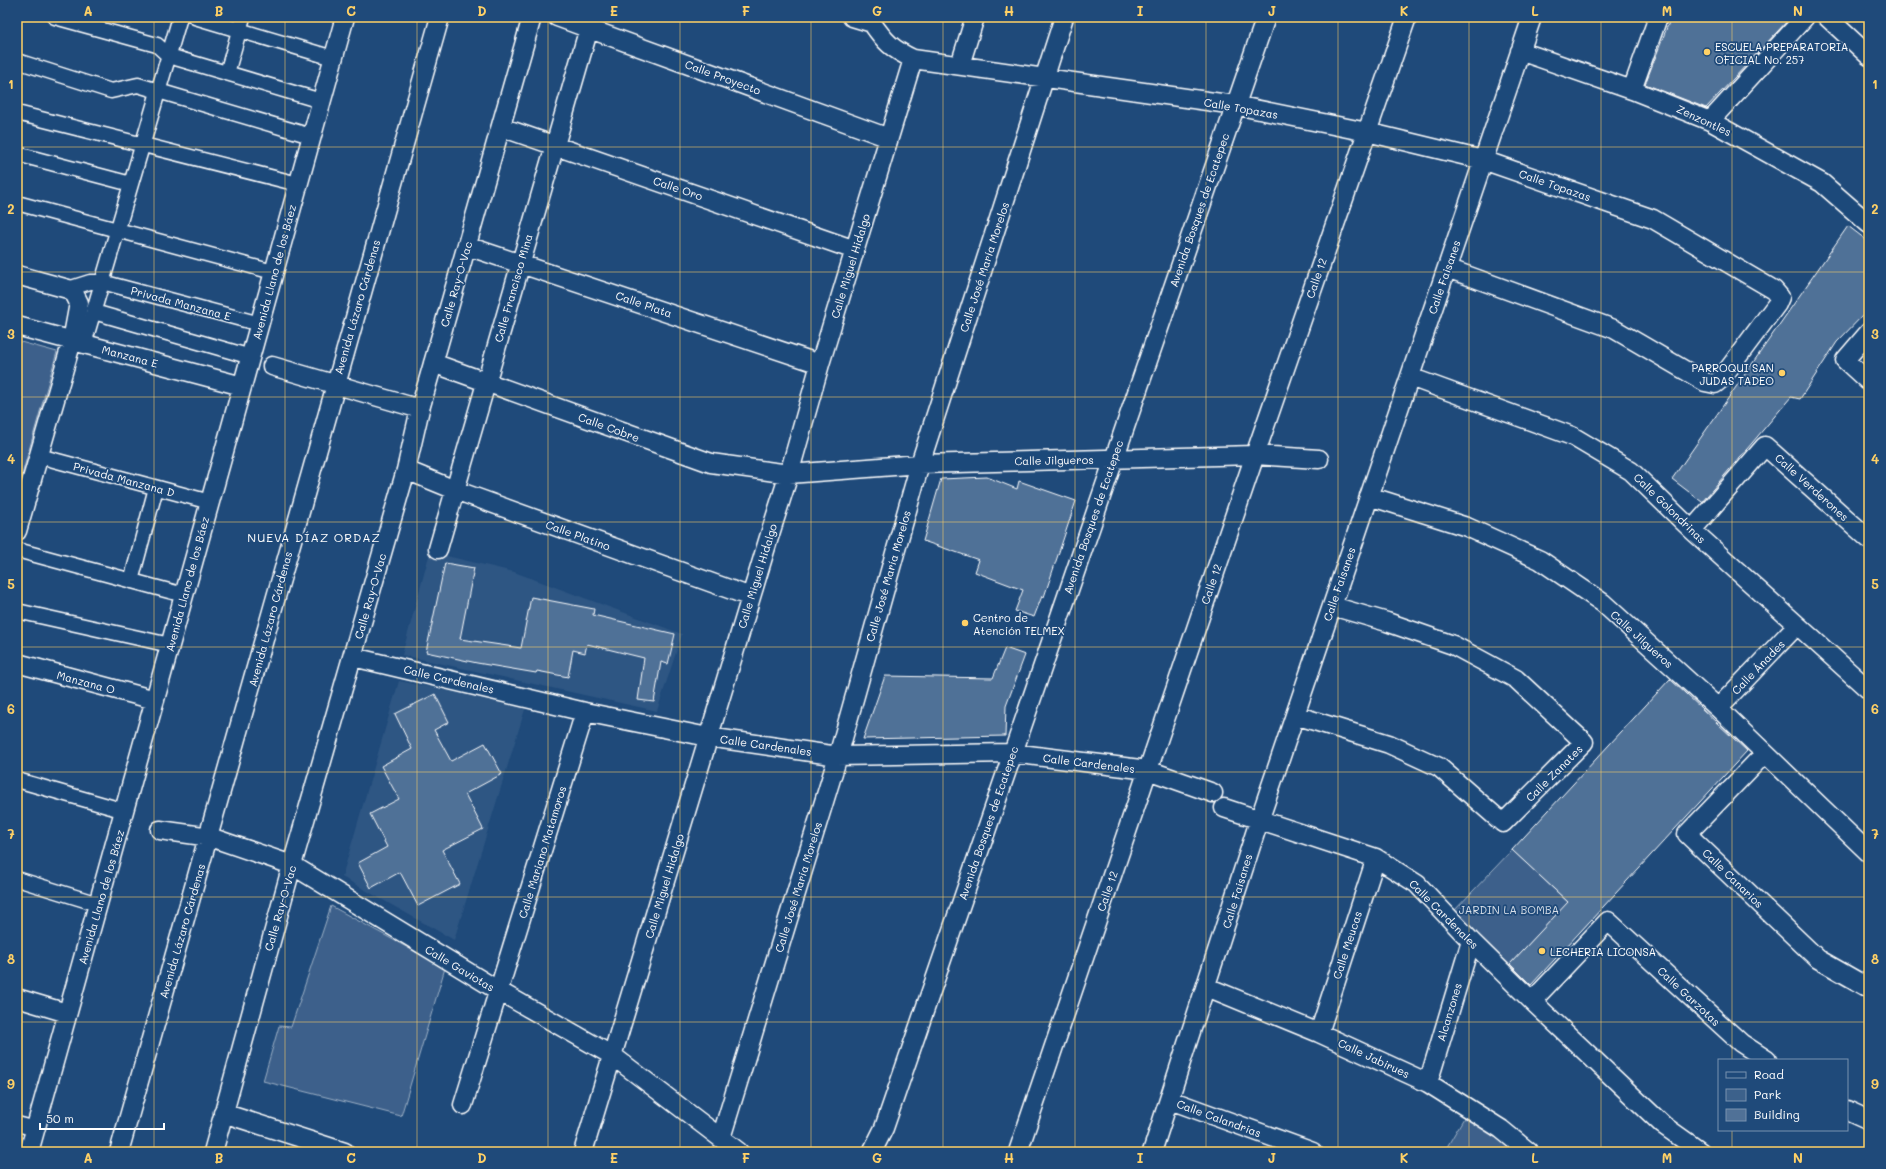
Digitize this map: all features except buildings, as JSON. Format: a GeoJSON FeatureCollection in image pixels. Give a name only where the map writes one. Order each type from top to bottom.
{"type":"FeatureCollection","features":[{"type":"Feature","properties":{"kind":"street"},"geometry":{"type":"LineString","coordinates":[[55,17],[157,45],[169,56],[321,101]]}},
{"type":"Feature","properties":{"kind":"street"},"geometry":{"type":"LineString","coordinates":[[17,531],[39,456],[78,342],[94,312],[180,17]]}},
{"type":"Feature","properties":{"kind":"street"},"geometry":{"type":"LineString","coordinates":[[195,17],[241,24],[333,58]]}},
{"type":"Feature","properties":{"kind":"street","name":"Avenida Llano de los Báez"},"geometry":{"type":"LineString","coordinates":[[30,1152],[67,1013],[125,811],[344,17]]}},
{"type":"Feature","properties":{"kind":"street","name":"Avenida Lázaro Cárdenas"},"geometry":{"type":"LineString","coordinates":[[119,1152],[210,837],[334,385],[440,17]]}},
{"type":"Feature","properties":{"kind":"street","name":"Calle Ray-O-Vac"},"geometry":{"type":"LineString","coordinates":[[213,1152],[292,865],[406,470],[420,409],[433,362],[532,17]]}},
{"type":"Feature","properties":{"kind":"street","name":"Calle Proyecto"},"geometry":{"type":"LineString","coordinates":[[557,17],[889,138]]}},
{"type":"Feature","properties":{"kind":"street"},"geometry":{"type":"LineString","coordinates":[[852,17],[873,20],[884,41],[897,51],[913,59]]}},
{"type":"Feature","properties":{"kind":"street"},"geometry":{"type":"LineString","coordinates":[[960,65],[975,17]]}},
{"type":"Feature","properties":{"kind":"street","name":"Calle José María Morelos"},"geometry":{"type":"LineString","coordinates":[[721,1138],[838,756],[920,464],[1064,17]]}},
{"type":"Feature","properties":{"kind":"street","name":"Avenida Bosques de Ecatepec"},"geometry":{"type":"LineString","coordinates":[[872,1152],[884,1128],[1266,17]]}},
{"type":"Feature","properties":{"kind":"street","name":"Calle 12"},"geometry":{"type":"LineString","coordinates":[[1018,1152],[1255,455],[1407,17]]}},
{"type":"Feature","properties":{"kind":"street","name":"Calle Faisanes"},"geometry":{"type":"LineString","coordinates":[[1152,1152],[1207,987],[1259,821],[1532,17]]}},
{"type":"Feature","properties":{"kind":"street"},"geometry":{"type":"LineString","coordinates":[[1632,90],[1658,17]]}},
{"type":"Feature","properties":{"kind":"street"},"geometry":{"type":"LineString","coordinates":[[1710,121],[1805,17]]}},
{"type":"Feature","properties":{"kind":"street"},"geometry":{"type":"LineString","coordinates":[[1827,17],[1869,56]]}},
{"type":"Feature","properties":{"kind":"street"},"geometry":{"type":"LineString","coordinates":[[227,73],[241,24]]}},
{"type":"Feature","properties":{"kind":"street","name":"Calle Francisco Mina"},"geometry":{"type":"LineString","coordinates":[[438,549],[589,28]]}},
{"type":"Feature","properties":{"kind":"street","name":"Zenzontles"},"geometry":{"type":"LineString","coordinates":[[1520,51],[1632,90],[1710,121],[1822,183],[1869,224]]}},
{"type":"Feature","properties":{"kind":"street","name":"Calle Topazas"},"geometry":{"type":"LineString","coordinates":[[913,59],[1235,105],[1367,132],[1483,160],[1653,219],[1774,290],[1780,297],[1777,304],[1721,379],[1715,384],[1705,382],[1614,329],[1447,268]]}},
{"type":"Feature","properties":{"kind":"street","name":"Calle Miguel Hidalgo"},"geometry":{"type":"LineString","coordinates":[[583,1152],[789,474],[820,364],[913,59]]}},
{"type":"Feature","properties":{"kind":"street"},"geometry":{"type":"LineString","coordinates":[[17,61],[111,91],[138,85],[311,136]]}},
{"type":"Feature","properties":{"kind":"street"},"geometry":{"type":"LineString","coordinates":[[17,113],[298,184]]}},
{"type":"Feature","properties":{"kind":"street","name":"Calle Oro"},"geometry":{"type":"LineString","coordinates":[[501,127],[855,250]]}},
{"type":"Feature","properties":{"kind":"street"},"geometry":{"type":"LineString","coordinates":[[17,154],[131,184]]}},
{"type":"Feature","properties":{"kind":"street"},"geometry":{"type":"LineString","coordinates":[[17,203],[274,272]]}},
{"type":"Feature","properties":{"kind":"street","name":"Calle Plata"},"geometry":{"type":"LineString","coordinates":[[467,246],[820,364]]}},
{"type":"Feature","properties":{"kind":"street"},"geometry":{"type":"LineString","coordinates":[[17,275],[68,289],[75,295],[79,303],[78,342]]}},
{"type":"Feature","properties":{"kind":"street"},"geometry":{"type":"LineString","coordinates":[[68,289],[90,282],[102,282]]}},
{"type":"Feature","properties":{"kind":"street","name":"Privada Manzana E"},"geometry":{"type":"LineString","coordinates":[[102,282],[260,324]]}},
{"type":"Feature","properties":{"kind":"street"},"geometry":{"type":"LineString","coordinates":[[94,312],[251,357]]}},
{"type":"Feature","properties":{"kind":"street","name":"Manzana E"},"geometry":{"type":"LineString","coordinates":[[17,326],[242,386]]}},
{"type":"Feature","properties":{"kind":"street"},"geometry":{"type":"LineString","coordinates":[[1869,332],[1845,360],[1869,382]]}},
{"type":"Feature","properties":{"kind":"street","name":"Calle Cobre"},"geometry":{"type":"LineString","coordinates":[[433,362],[486,383],[711,463],[789,474]]}},
{"type":"Feature","properties":{"kind":"street"},"geometry":{"type":"LineString","coordinates":[[272,366],[420,409]]}},
{"type":"Feature","properties":{"kind":"street","name":"Calle Golondrinas"},"geometry":{"type":"LineString","coordinates":[[1410,377],[1572,436],[1631,471],[1692,530],[1869,690]]}},
{"type":"Feature","properties":{"kind":"street","name":"Calle Verderones"},"geometry":{"type":"LineString","coordinates":[[1692,530],[1766,446],[1869,539]]}},
{"type":"Feature","properties":{"kind":"street","name":"Calle Jilgueros"},"geometry":{"type":"LineString","coordinates":[[789,474],[920,464],[1255,455],[1319,459]]}},
{"type":"Feature","properties":{"kind":"street","name":"Privada Manzana D"},"geometry":{"type":"LineString","coordinates":[[39,456],[210,502]]}},
{"type":"Feature","properties":{"kind":"street","name":"Calle Platino"},"geometry":{"type":"LineString","coordinates":[[406,470],[455,490],[751,597]]}},
{"type":"Feature","properties":{"kind":"street"},"geometry":{"type":"LineString","coordinates":[[131,581],[156,488]]}},
{"type":"Feature","properties":{"kind":"street","name":"Calle Jilgueros"},"geometry":{"type":"LineString","coordinates":[[1369,496],[1467,527],[1540,560],[1603,603],[1718,708],[1869,853]]}},
{"type":"Feature","properties":{"kind":"street"},"geometry":{"type":"LineString","coordinates":[[17,550],[184,595]]}},
{"type":"Feature","properties":{"kind":"street","name":"Calle Zanates"},"geometry":{"type":"LineString","coordinates":[[1295,715],[1389,744],[1439,767],[1504,823],[1584,742],[1516,679],[1453,645],[1387,622],[1332,606]]}},
{"type":"Feature","properties":{"kind":"street"},"geometry":{"type":"LineString","coordinates":[[17,610],[170,644]]}},
{"type":"Feature","properties":{"kind":"street","name":"Calle Ánades"},"geometry":{"type":"LineString","coordinates":[[1718,708],[1797,625]]}},
{"type":"Feature","properties":{"kind":"street","name":"Calle Cardenales"},"geometry":{"type":"LineString","coordinates":[[353,657],[585,712],[708,737],[838,756],[1012,753],[1148,770],[1213,793],[1224,808],[1259,821],[1376,858],[1417,884],[1471,941],[1532,1001],[1663,1125],[1701,1152]]}},
{"type":"Feature","properties":{"kind":"street","name":"Manzana O"},"geometry":{"type":"LineString","coordinates":[[17,664],[155,700]]}},
{"type":"Feature","properties":{"kind":"street","name":"Calle Mariano Matamoros"},"geometry":{"type":"LineString","coordinates":[[463,1105],[585,712]]}},
{"type":"Feature","properties":{"kind":"street","name":"Calle Canarios"},"geometry":{"type":"LineString","coordinates":[[1765,753],[1687,834],[1818,959],[1869,988]]}},
{"type":"Feature","properties":{"kind":"street"},"geometry":{"type":"LineString","coordinates":[[17,780],[125,811]]}},
{"type":"Feature","properties":{"kind":"street","name":"Calle Gaviotas"},"geometry":{"type":"LineString","coordinates":[[160,830],[210,837],[292,865],[499,991],[613,1056],[738,1152]]}},
{"type":"Feature","properties":{"kind":"street","name":"Calle Meucas"},"geometry":{"type":"LineString","coordinates":[[1319,1033],[1376,858]]}},
{"type":"Feature","properties":{"kind":"street"},"geometry":{"type":"LineString","coordinates":[[17,879],[98,904]]}},
{"type":"Feature","properties":{"kind":"street","name":"Calle Garzotas"},"geometry":{"type":"LineString","coordinates":[[1532,1001],[1608,921],[1741,1043],[1765,1059]]}},
{"type":"Feature","properties":{"kind":"street","name":"Alcanzones"},"geometry":{"type":"LineString","coordinates":[[1428,1083],[1471,941]]}},
{"type":"Feature","properties":{"kind":"street","name":"Calle Jabirues"},"geometry":{"type":"LineString","coordinates":[[1207,987],[1319,1033],[1428,1083],[1501,1129],[1529,1152]]}},
{"type":"Feature","properties":{"kind":"street"},"geometry":{"type":"LineString","coordinates":[[17,998],[67,1013]]}},
{"type":"Feature","properties":{"kind":"street","name":"Calle Calandrias"},"geometry":{"type":"LineString","coordinates":[[1170,1100],[1313,1152]]}},
{"type":"Feature","properties":{"kind":"street"},"geometry":{"type":"LineString","coordinates":[[1848,1110],[1869,1120]]}},
{"type":"Feature","properties":{"kind":"street"},"geometry":{"type":"LineString","coordinates":[[223,1113],[345,1152]]}},
{"type":"Feature","properties":{"kind":"street"},"geometry":{"type":"LineString","coordinates":[[17,1124],[36,1129]]}},
{"type":"Feature","properties":{"kind":"shaded area"},"geometry":{"type":"Polygon","coordinates":[[[430,552],[514,572],[682,634],[657,711],[402,655],[430,552]]]}},
{"type":"Feature","properties":{"kind":"shaded area"},"geometry":{"type":"Polygon","coordinates":[[[399,681],[526,706],[454,940],[342,877],[399,681]]]}},
{"type":"Feature","properties":{"kind":"green space"},"geometry":{"type":"Polygon","coordinates":[[[17,341],[57,352],[17,492],[17,341]]]}},
{"type":"Feature","properties":{"kind":"green space","name":"JARDIN LA BOMBA"},"geometry":{"type":"Polygon","coordinates":[[[1512,850],[1589,922],[1580,932],[1559,912],[1509,965],[1453,912],[1512,850]]]}},
{"type":"Feature","properties":{"kind":"green space"},"geometry":{"type":"Polygon","coordinates":[[[331,906],[445,968],[401,1116],[263,1081],[279,1026],[291,1027],[331,906]]]}},
{"type":"Feature","properties":{"kind":"green space"},"geometry":{"type":"Polygon","coordinates":[[[1465,1116],[1516,1152],[1444,1152],[1465,1116]]]}},
{"type":"Feature","properties":{"kind":"place","name":"ESCUELA PREPARATORIA OFICIAL No. 257"},"geometry":{"type":"Point","coordinates":[1707,52]}},
{"type":"Feature","properties":{"kind":"place","name":"PARROQUI SAN JUDAS TADEO"},"geometry":{"type":"Point","coordinates":[1782,373]}},
{"type":"Feature","properties":{"kind":"place","name":"Centro de Atención TELMEX"},"geometry":{"type":"Point","coordinates":[965,623]}},
{"type":"Feature","properties":{"kind":"place","name":"LECHERIA LICONSA"},"geometry":{"type":"Point","coordinates":[1542,951]}},
{"type":"Feature","properties":{"kind":"district","name":"NUEVA DÍAZ ORDAZ"},"geometry":{"type":"Point","coordinates":[314,537]}}]}
